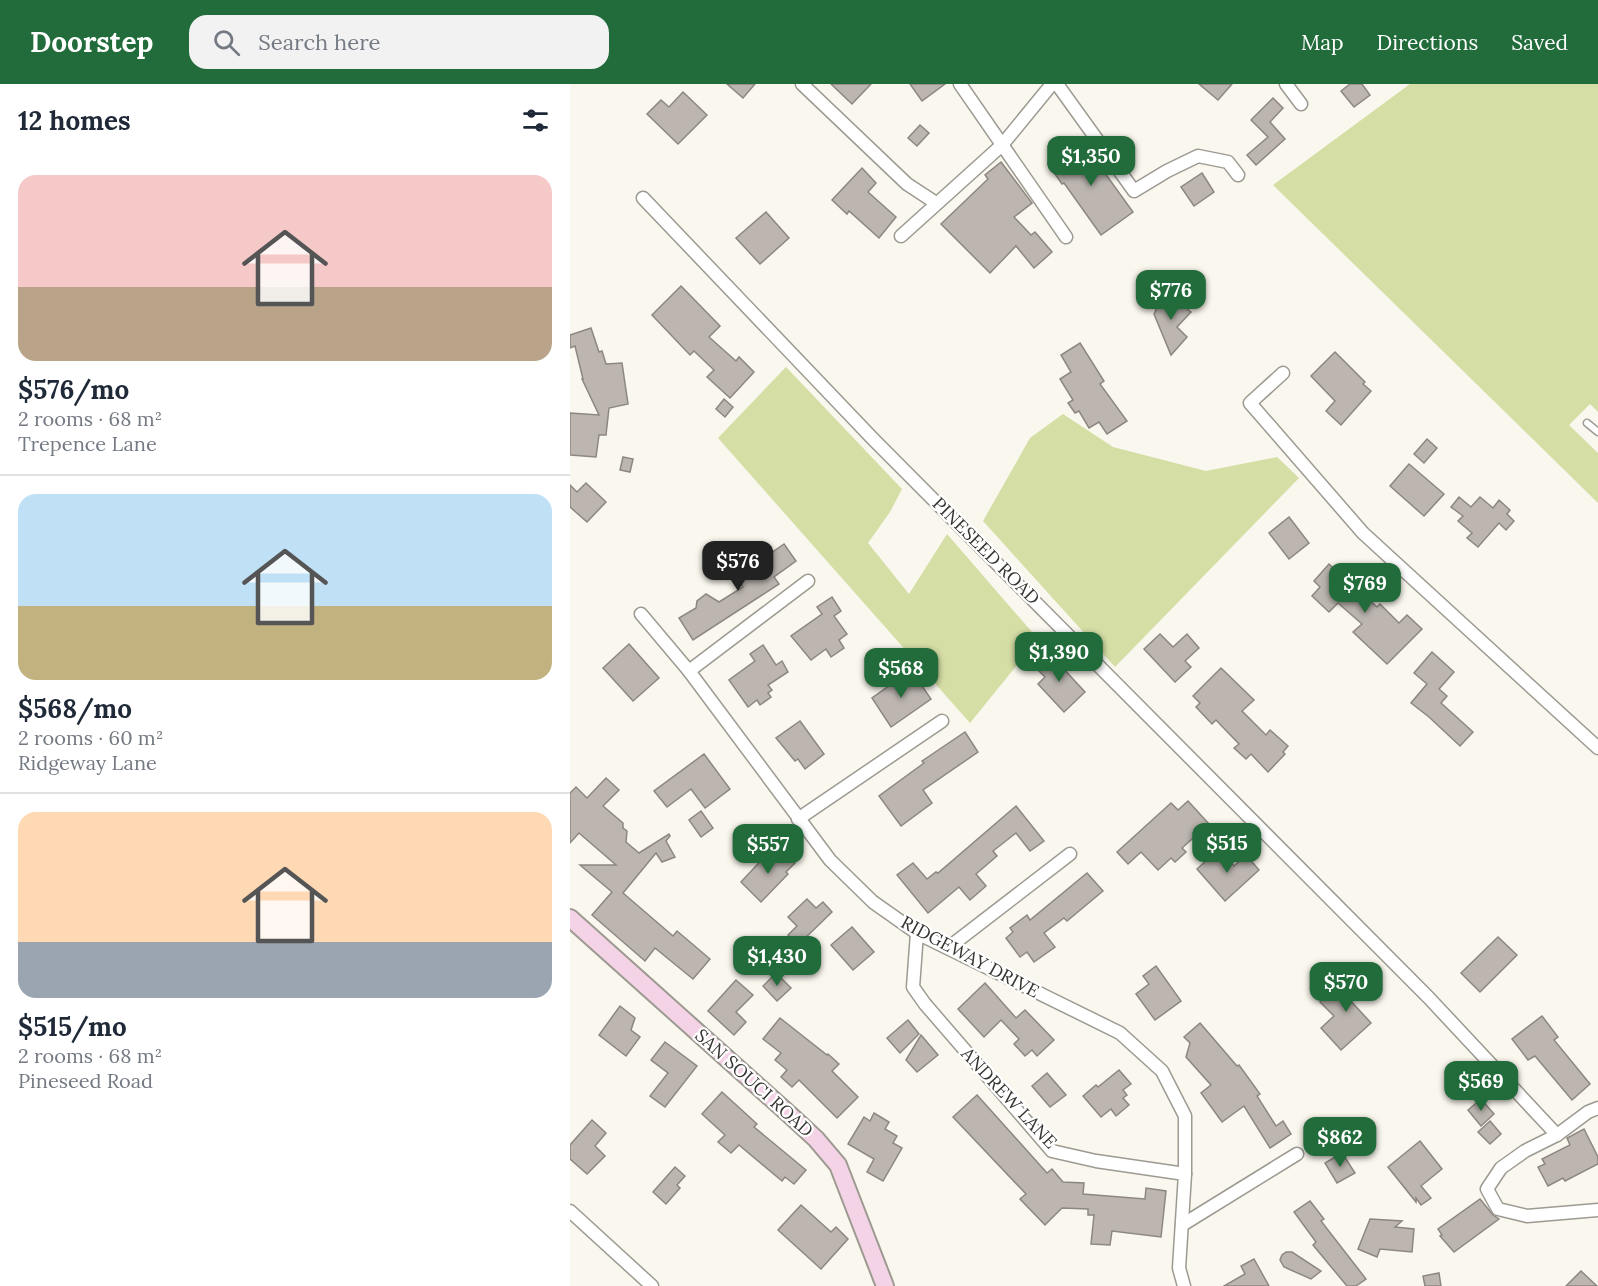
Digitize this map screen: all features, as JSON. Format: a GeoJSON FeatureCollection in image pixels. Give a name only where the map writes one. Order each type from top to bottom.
{"type":"FeatureCollection","features":[{"type":"Feature","properties":{"kind":"street"},"geometry":{"type":"LineString","coordinates":[[802,84],[907,184],[936,203]]}},
{"type":"Feature","properties":{"kind":"street"},"geometry":{"type":"LineString","coordinates":[[960,84],[1066,237]]}},
{"type":"Feature","properties":{"kind":"street"},"geometry":{"type":"LineString","coordinates":[[901,236],[1002,145],[1052,84]]}},
{"type":"Feature","properties":{"kind":"street"},"geometry":{"type":"LineString","coordinates":[[1058,84],[1134,192],[1167,171],[1198,156],[1228,162],[1238,175]]}},
{"type":"Feature","properties":{"kind":"street"},"geometry":{"type":"LineString","coordinates":[[1286,84],[1301,104]]}},
{"type":"Feature","properties":{"kind":"street","name":"PINESEED ROAD"},"geometry":{"type":"LineString","coordinates":[[643,198],[873,439],[1429,998],[1557,1135]]}},
{"type":"Feature","properties":{"kind":"street"},"geometry":{"type":"LineString","coordinates":[[1282,373],[1250,403],[1364,533],[1598,748]]}},
{"type":"Feature","properties":{"kind":"street"},"geometry":{"type":"LineString","coordinates":[[689,671],[808,581]]}},
{"type":"Feature","properties":{"kind":"street","name":"RIDGEWAY DRIVE"},"geometry":{"type":"LineString","coordinates":[[641,614],[689,671],[830,860],[866,895],[916,933],[1120,1033],[1162,1071],[1185,1116],[1185,1174],[1179,1268],[1184,1286]]}},
{"type":"Feature","properties":{"kind":"street"},"geometry":{"type":"LineString","coordinates":[[798,819],[942,721]]}},
{"type":"Feature","properties":{"kind":"street"},"geometry":{"type":"LineString","coordinates":[[948,948],[1070,854]]}},
{"type":"Feature","properties":{"kind":"street","name":"SAN SOUCI ROAD"},"geometry":{"type":"LineString","coordinates":[[570,918],[790,1115],[838,1165],[885,1286]]}},
{"type":"Feature","properties":{"kind":"street","name":"ANDREW LANE"},"geometry":{"type":"LineString","coordinates":[[916,933],[913,987],[925,1005],[1052,1151],[1096,1161],[1185,1174]]}},
{"type":"Feature","properties":{"kind":"street"},"geometry":{"type":"LineString","coordinates":[[1598,1108],[1557,1135],[1525,1151],[1501,1168],[1487,1189],[1498,1209],[1527,1216],[1598,1210]]}},
{"type":"Feature","properties":{"kind":"street"},"geometry":{"type":"LineString","coordinates":[[1182,1225],[1297,1154]]}},
{"type":"Feature","properties":{"kind":"street"},"geometry":{"type":"LineString","coordinates":[[570,1211],[652,1286]]}},
{"type":"Feature","properties":{"kind":"lane"},"geometry":{"type":"LineString","coordinates":[[1587,423],[1598,432]]}},
{"type":"Feature","properties":{"kind":"green space"},"geometry":{"type":"Polygon","coordinates":[[[1410,84],[1598,84],[1598,412],[1590,404],[1569,425],[1598,453],[1598,503],[1273,185],[1410,84]]]}},
{"type":"Feature","properties":{"kind":"green space"},"geometry":{"type":"Polygon","coordinates":[[[786,367],[902,489],[890,512],[868,543],[909,594],[947,534],[1038,639],[970,723],[718,438],[786,367]]]}},
{"type":"Feature","properties":{"kind":"green space"},"geometry":{"type":"Polygon","coordinates":[[[1063,414],[1113,447],[1206,471],[1277,457],[1299,478],[1115,667],[983,521],[1030,438],[1063,414]]]}},
{"type":"Feature","properties":{"kind":"building"},"geometry":{"type":"Polygon","coordinates":[[[727,84],[755,84],[743,98],[727,84]]]}},
{"type":"Feature","properties":{"kind":"building"},"geometry":{"type":"Polygon","coordinates":[[[831,84],[871,84],[852,104],[831,84]]]}},
{"type":"Feature","properties":{"kind":"building"},"geometry":{"type":"Polygon","coordinates":[[[910,84],[945,84],[922,101],[910,84]]]}},
{"type":"Feature","properties":{"kind":"building"},"geometry":{"type":"Polygon","coordinates":[[[1199,84],[1232,84],[1218,100],[1199,84]]]}},
{"type":"Feature","properties":{"kind":"building"},"geometry":{"type":"Polygon","coordinates":[[[1350,84],[1362,84],[1370,95],[1354,107],[1341,91],[1350,84]]]}},
{"type":"Feature","properties":{"kind":"building"},"geometry":{"type":"Polygon","coordinates":[[[683,92],[707,115],[678,144],[647,114],[661,100],[669,107],[683,92]]]}},
{"type":"Feature","properties":{"kind":"building"},"geometry":{"type":"Polygon","coordinates":[[[1273,98],[1283,108],[1270,122],[1285,139],[1256,165],[1247,155],[1268,137],[1251,120],[1273,98]]]}},
{"type":"Feature","properties":{"kind":"building"},"geometry":{"type":"Polygon","coordinates":[[[920,125],[929,133],[917,146],[908,138],[920,125]]]}},
{"type":"Feature","properties":{"kind":"building"},"geometry":{"type":"Polygon","coordinates":[[[1081,140],[1133,212],[1101,235],[1048,164],[1081,140]]]}},
{"type":"Feature","properties":{"kind":"building"},"geometry":{"type":"Polygon","coordinates":[[[1001,162],[1032,203],[1014,217],[1031,235],[1035,232],[1052,252],[1034,268],[1016,246],[990,273],[941,224],[988,179],[985,175],[1001,162]]]}},
{"type":"Feature","properties":{"kind":"building"},"geometry":{"type":"Polygon","coordinates":[[[862,168],[876,183],[868,192],[896,217],[879,238],[849,211],[847,214],[832,200],[862,168]]]}},
{"type":"Feature","properties":{"kind":"building"},"geometry":{"type":"Polygon","coordinates":[[[1202,173],[1214,192],[1194,206],[1181,187],[1202,173]]]}},
{"type":"Feature","properties":{"kind":"building"},"geometry":{"type":"Polygon","coordinates":[[[766,212],[789,238],[760,264],[736,238],[766,212]]]}},
{"type":"Feature","properties":{"kind":"building"},"geometry":{"type":"Polygon","coordinates":[[[681,286],[720,326],[709,337],[736,361],[739,357],[754,372],[730,398],[707,377],[714,370],[694,351],[690,355],[652,315],[681,286]]]}},
{"type":"Feature","properties":{"kind":"building"},"geometry":{"type":"Polygon","coordinates":[[[1165,290],[1191,312],[1177,327],[1187,337],[1171,355],[1154,314],[1165,290]]]}},
{"type":"Feature","properties":{"kind":"building"},"geometry":{"type":"Polygon","coordinates":[[[591,328],[599,352],[602,351],[606,364],[622,363],[628,404],[609,408],[606,435],[599,435],[596,457],[570,455],[570,413],[599,415],[582,379],[575,346],[570,348],[570,335],[591,328]]]}},
{"type":"Feature","properties":{"kind":"building"},"geometry":{"type":"Polygon","coordinates":[[[1080,343],[1104,381],[1100,384],[1127,421],[1107,434],[1099,422],[1089,428],[1079,411],[1075,413],[1068,403],[1073,400],[1060,379],[1071,372],[1061,355],[1080,343]]]}},
{"type":"Feature","properties":{"kind":"building"},"geometry":{"type":"Polygon","coordinates":[[[1335,352],[1371,391],[1341,425],[1326,411],[1335,401],[1311,376],[1335,352]]]}},
{"type":"Feature","properties":{"kind":"building"},"geometry":{"type":"Polygon","coordinates":[[[724,399],[733,407],[725,417],[716,409],[724,399]]]}},
{"type":"Feature","properties":{"kind":"building"},"geometry":{"type":"Polygon","coordinates":[[[1427,439],[1437,448],[1424,463],[1414,454],[1427,439]]]}},
{"type":"Feature","properties":{"kind":"building"},"geometry":{"type":"Polygon","coordinates":[[[623,457],[633,459],[630,472],[620,470],[623,457]]]}},
{"type":"Feature","properties":{"kind":"building"},"geometry":{"type":"Polygon","coordinates":[[[1409,464],[1444,494],[1424,516],[1390,486],[1409,464]]]}},
{"type":"Feature","properties":{"kind":"building"},"geometry":{"type":"Polygon","coordinates":[[[586,483],[606,502],[587,522],[570,507],[570,485],[577,492],[586,483]]]}},
{"type":"Feature","properties":{"kind":"building"},"geometry":{"type":"Polygon","coordinates":[[[1459,497],[1471,507],[1480,497],[1493,508],[1499,500],[1510,510],[1507,514],[1514,521],[1506,530],[1499,523],[1478,547],[1467,538],[1472,533],[1458,521],[1463,516],[1451,507],[1459,497]]]}},
{"type":"Feature","properties":{"kind":"building"},"geometry":{"type":"Polygon","coordinates":[[[1289,517],[1309,543],[1289,559],[1269,533],[1289,517]]]}},
{"type":"Feature","properties":{"kind":"building"},"geometry":{"type":"Polygon","coordinates":[[[784,544],[796,561],[774,577],[779,584],[693,640],[679,618],[696,608],[697,601],[706,594],[719,602],[743,587],[732,571],[749,559],[754,565],[784,544]]]}},
{"type":"Feature","properties":{"kind":"building"},"geometry":{"type":"Polygon","coordinates":[[[1329,564],[1335,570],[1338,566],[1356,582],[1353,585],[1377,607],[1380,604],[1399,623],[1407,615],[1422,629],[1387,664],[1353,632],[1362,624],[1338,603],[1329,612],[1312,596],[1320,587],[1314,581],[1329,564]]]}},
{"type":"Feature","properties":{"kind":"building"},"geometry":{"type":"Polygon","coordinates":[[[832,597],[841,611],[834,616],[847,634],[839,640],[844,648],[831,657],[826,649],[811,660],[791,636],[822,614],[817,607],[832,597]]]}},
{"type":"Feature","properties":{"kind":"building"},"geometry":{"type":"Polygon","coordinates":[[[1160,634],[1173,647],[1187,634],[1199,648],[1185,661],[1191,667],[1175,682],[1144,649],[1160,634]]]}},
{"type":"Feature","properties":{"kind":"building"},"geometry":{"type":"Polygon","coordinates":[[[629,644],[659,678],[633,701],[603,668],[629,644]]]}},
{"type":"Feature","properties":{"kind":"building"},"geometry":{"type":"Polygon","coordinates":[[[763,645],[776,665],[782,661],[788,672],[768,685],[772,690],[768,693],[771,697],[760,705],[757,700],[748,707],[729,680],[755,661],[750,654],[763,645]]]}},
{"type":"Feature","properties":{"kind":"building"},"geometry":{"type":"Polygon","coordinates":[[[1432,652],[1454,672],[1439,689],[1447,696],[1441,703],[1473,732],[1460,746],[1411,703],[1427,684],[1414,673],[1432,652]]]}},
{"type":"Feature","properties":{"kind":"building"},"geometry":{"type":"Polygon","coordinates":[[[1049,653],[1085,692],[1064,712],[1038,684],[1045,677],[1035,667],[1049,653]]]}},
{"type":"Feature","properties":{"kind":"building"},"geometry":{"type":"Polygon","coordinates":[[[1221,668],[1254,700],[1242,711],[1266,735],[1270,730],[1288,746],[1283,752],[1285,754],[1268,772],[1251,754],[1246,759],[1234,748],[1239,744],[1216,720],[1212,724],[1196,707],[1200,703],[1193,696],[1221,668]]]}},
{"type":"Feature","properties":{"kind":"building"},"geometry":{"type":"Polygon","coordinates":[[[911,670],[931,699],[891,727],[872,698],[911,670]]]}},
{"type":"Feature","properties":{"kind":"building"},"geometry":{"type":"Polygon","coordinates":[[[800,721],[824,754],[805,769],[798,759],[795,761],[776,738],[800,721]]]}},
{"type":"Feature","properties":{"kind":"building"},"geometry":{"type":"Polygon","coordinates":[[[965,732],[978,752],[923,790],[932,803],[901,826],[879,796],[924,763],[922,761],[965,732]]]}},
{"type":"Feature","properties":{"kind":"building"},"geometry":{"type":"Polygon","coordinates":[[[704,754],[730,789],[705,808],[691,789],[667,807],[654,791],[704,754]]]}},
{"type":"Feature","properties":{"kind":"building"},"geometry":{"type":"Polygon","coordinates":[[[606,778],[619,790],[603,806],[623,823],[623,828],[627,831],[626,842],[639,853],[669,834],[670,836],[666,841],[675,857],[662,862],[656,853],[623,893],[673,936],[677,931],[710,959],[693,979],[655,948],[645,961],[592,915],[612,892],[580,865],[616,865],[579,833],[570,843],[570,793],[576,787],[587,798],[606,778]]]}},
{"type":"Feature","properties":{"kind":"building"},"geometry":{"type":"Polygon","coordinates":[[[1188,801],[1209,824],[1182,848],[1186,852],[1175,862],[1171,858],[1158,870],[1141,852],[1128,864],[1117,852],[1171,803],[1178,810],[1188,801]]]}},
{"type":"Feature","properties":{"kind":"building"},"geometry":{"type":"Polygon","coordinates":[[[1016,806],[1044,841],[1030,851],[1016,833],[993,851],[997,856],[976,874],[986,886],[970,900],[959,887],[928,913],[897,875],[913,863],[927,879],[936,872],[938,873],[1016,806]]]}},
{"type":"Feature","properties":{"kind":"building"},"geometry":{"type":"Polygon","coordinates":[[[701,811],[713,828],[701,837],[689,820],[701,811]]]}},
{"type":"Feature","properties":{"kind":"building"},"geometry":{"type":"Polygon","coordinates":[[[1219,849],[1234,866],[1246,855],[1259,870],[1225,901],[1197,869],[1219,849]]]}},
{"type":"Feature","properties":{"kind":"building"},"geometry":{"type":"Polygon","coordinates":[[[782,851],[795,863],[786,872],[788,874],[761,902],[741,882],[767,854],[774,860],[782,851]]]}},
{"type":"Feature","properties":{"kind":"building"},"geometry":{"type":"Polygon","coordinates":[[[1087,873],[1103,891],[1067,921],[1064,918],[1044,933],[1055,947],[1034,962],[1027,952],[1020,957],[1006,938],[1013,932],[1010,928],[1027,915],[1030,920],[1087,873]]]}},
{"type":"Feature","properties":{"kind":"building"},"geometry":{"type":"Polygon","coordinates":[[[807,899],[816,908],[823,902],[832,912],[798,945],[788,935],[797,926],[788,917],[807,899]]]}},
{"type":"Feature","properties":{"kind":"building"},"geometry":{"type":"Polygon","coordinates":[[[852,927],[874,952],[853,970],[831,945],[852,927]]]}},
{"type":"Feature","properties":{"kind":"building"},"geometry":{"type":"Polygon","coordinates":[[[1498,937],[1517,955],[1480,992],[1461,973],[1498,937]]]}},
{"type":"Feature","properties":{"kind":"building"},"geometry":{"type":"Polygon","coordinates":[[[1156,966],[1181,1001],[1155,1020],[1136,994],[1149,984],[1143,976],[1156,966]]]}},
{"type":"Feature","properties":{"kind":"building"},"geometry":{"type":"Polygon","coordinates":[[[1365,969],[1372,977],[1349,999],[1371,1023],[1341,1050],[1321,1028],[1334,1016],[1320,1002],[1333,990],[1337,995],[1365,969]]]}},
{"type":"Feature","properties":{"kind":"building"},"geometry":{"type":"Polygon","coordinates":[[[776,973],[791,988],[777,1001],[763,986],[776,973]]]}},
{"type":"Feature","properties":{"kind":"building"},"geometry":{"type":"Polygon","coordinates":[[[736,980],[753,995],[736,1012],[746,1022],[734,1035],[708,1011],[736,980]]]}},
{"type":"Feature","properties":{"kind":"building"},"geometry":{"type":"Polygon","coordinates":[[[985,983],[1016,1018],[1025,1010],[1054,1040],[1037,1056],[1032,1050],[1025,1056],[1014,1044],[1019,1039],[1001,1020],[984,1037],[958,1009],[985,983]]]}},
{"type":"Feature","properties":{"kind":"building"},"geometry":{"type":"Polygon","coordinates":[[[620,1006],[635,1018],[631,1030],[640,1037],[626,1056],[599,1035],[620,1006]]]}},
{"type":"Feature","properties":{"kind":"building"},"geometry":{"type":"Polygon","coordinates":[[[1542,1016],[1558,1037],[1554,1040],[1590,1084],[1572,1100],[1535,1056],[1528,1060],[1512,1039],[1542,1016]]]}},
{"type":"Feature","properties":{"kind":"building"},"geometry":{"type":"Polygon","coordinates":[[[780,1018],[839,1064],[832,1071],[858,1097],[837,1118],[799,1080],[792,1087],[781,1077],[787,1070],[775,1060],[781,1053],[763,1039],[780,1018]]]}},
{"type":"Feature","properties":{"kind":"building"},"geometry":{"type":"Polygon","coordinates":[[[908,1020],[919,1034],[900,1053],[887,1038],[908,1020]]]}},
{"type":"Feature","properties":{"kind":"building"},"geometry":{"type":"Polygon","coordinates":[[[1200,1023],[1237,1066],[1239,1065],[1260,1094],[1257,1096],[1276,1126],[1283,1121],[1291,1134],[1270,1148],[1244,1106],[1222,1122],[1201,1093],[1211,1085],[1186,1057],[1190,1043],[1184,1037],[1200,1023]]]}},
{"type":"Feature","properties":{"kind":"building"},"geometry":{"type":"Polygon","coordinates":[[[921,1035],[938,1055],[917,1072],[906,1060],[921,1035]]]}},
{"type":"Feature","properties":{"kind":"building"},"geometry":{"type":"Polygon","coordinates":[[[665,1042],[697,1066],[665,1107],[650,1096],[668,1073],[651,1060],[665,1042]]]}},
{"type":"Feature","properties":{"kind":"building"},"geometry":{"type":"Polygon","coordinates":[[[1119,1070],[1131,1084],[1123,1090],[1127,1095],[1123,1098],[1129,1105],[1116,1116],[1111,1109],[1101,1117],[1083,1096],[1119,1070]]]}},
{"type":"Feature","properties":{"kind":"building"},"geometry":{"type":"Polygon","coordinates":[[[1047,1073],[1066,1095],[1050,1107],[1032,1086],[1047,1073]]]}},
{"type":"Feature","properties":{"kind":"building"},"geometry":{"type":"Polygon","coordinates":[[[722,1092],[757,1124],[754,1127],[806,1170],[794,1184],[785,1177],[782,1181],[739,1145],[731,1153],[718,1142],[725,1135],[702,1114],[722,1092]]]}},
{"type":"Feature","properties":{"kind":"building"},"geometry":{"type":"Polygon","coordinates":[[[977,1095],[1047,1173],[1052,1169],[1063,1182],[1084,1183],[1083,1194],[1145,1199],[1146,1188],[1166,1191],[1161,1237],[1112,1231],[1110,1245],[1091,1244],[1094,1215],[1088,1215],[1088,1209],[1062,1208],[1045,1225],[1020,1199],[1026,1194],[953,1117],[977,1095]]]}},
{"type":"Feature","properties":{"kind":"building"},"geometry":{"type":"Polygon","coordinates":[[[1481,1099],[1494,1114],[1481,1126],[1468,1110],[1481,1099]]]}},
{"type":"Feature","properties":{"kind":"building"},"geometry":{"type":"Polygon","coordinates":[[[874,1113],[889,1122],[885,1129],[897,1136],[893,1143],[902,1148],[883,1181],[867,1172],[874,1159],[848,1144],[864,1117],[870,1121],[874,1113]]]}},
{"type":"Feature","properties":{"kind":"building"},"geometry":{"type":"Polygon","coordinates":[[[592,1120],[606,1133],[595,1146],[605,1156],[587,1174],[570,1159],[570,1145],[592,1120]]]}},
{"type":"Feature","properties":{"kind":"building"},"geometry":{"type":"Polygon","coordinates":[[[1490,1121],[1501,1134],[1490,1144],[1478,1132],[1490,1121]]]}},
{"type":"Feature","properties":{"kind":"building"},"geometry":{"type":"Polygon","coordinates":[[[1584,1129],[1598,1157],[1598,1164],[1565,1181],[1563,1178],[1548,1186],[1538,1167],[1545,1164],[1542,1159],[1570,1145],[1567,1138],[1584,1129]]]}},
{"type":"Feature","properties":{"kind":"building"},"geometry":{"type":"Polygon","coordinates":[[[1420,1141],[1442,1169],[1421,1186],[1431,1198],[1421,1205],[1416,1198],[1416,1202],[1388,1167],[1420,1141]]]}},
{"type":"Feature","properties":{"kind":"building"},"geometry":{"type":"Polygon","coordinates":[[[1342,1153],[1355,1173],[1337,1183],[1325,1163],[1342,1153]]]}},
{"type":"Feature","properties":{"kind":"building"},"geometry":{"type":"Polygon","coordinates":[[[675,1167],[685,1176],[677,1185],[680,1188],[666,1204],[653,1192],[675,1167]]]}},
{"type":"Feature","properties":{"kind":"building"},"geometry":{"type":"Polygon","coordinates":[[[1480,1199],[1499,1219],[1454,1252],[1440,1236],[1442,1235],[1438,1229],[1480,1199]]]}},
{"type":"Feature","properties":{"kind":"building"},"geometry":{"type":"Polygon","coordinates":[[[1310,1201],[1324,1219],[1321,1221],[1366,1279],[1356,1286],[1347,1286],[1313,1245],[1316,1242],[1294,1212],[1310,1201]]]}},
{"type":"Feature","properties":{"kind":"building"},"geometry":{"type":"Polygon","coordinates":[[[801,1205],[831,1232],[836,1227],[848,1239],[821,1269],[778,1230],[801,1205]]]}},
{"type":"Feature","properties":{"kind":"building"},"geometry":{"type":"Polygon","coordinates":[[[1370,1219],[1402,1221],[1395,1227],[1414,1229],[1412,1252],[1380,1249],[1377,1257],[1358,1249],[1370,1219]]]}},
{"type":"Feature","properties":{"kind":"building"},"geometry":{"type":"Polygon","coordinates":[[[1286,1252],[1292,1252],[1321,1271],[1311,1279],[1284,1267],[1280,1260],[1286,1252]]]}},
{"type":"Feature","properties":{"kind":"building"},"geometry":{"type":"Polygon","coordinates":[[[1254,1259],[1269,1286],[1224,1286],[1245,1274],[1241,1266],[1254,1259]]]}},
{"type":"Feature","properties":{"kind":"building"},"geometry":{"type":"Polygon","coordinates":[[[1581,1271],[1597,1286],[1566,1286],[1581,1271]]]}},
{"type":"Feature","properties":{"kind":"building"},"geometry":{"type":"Polygon","coordinates":[[[1439,1273],[1441,1286],[1425,1286],[1423,1276],[1439,1273]]]}}]}
